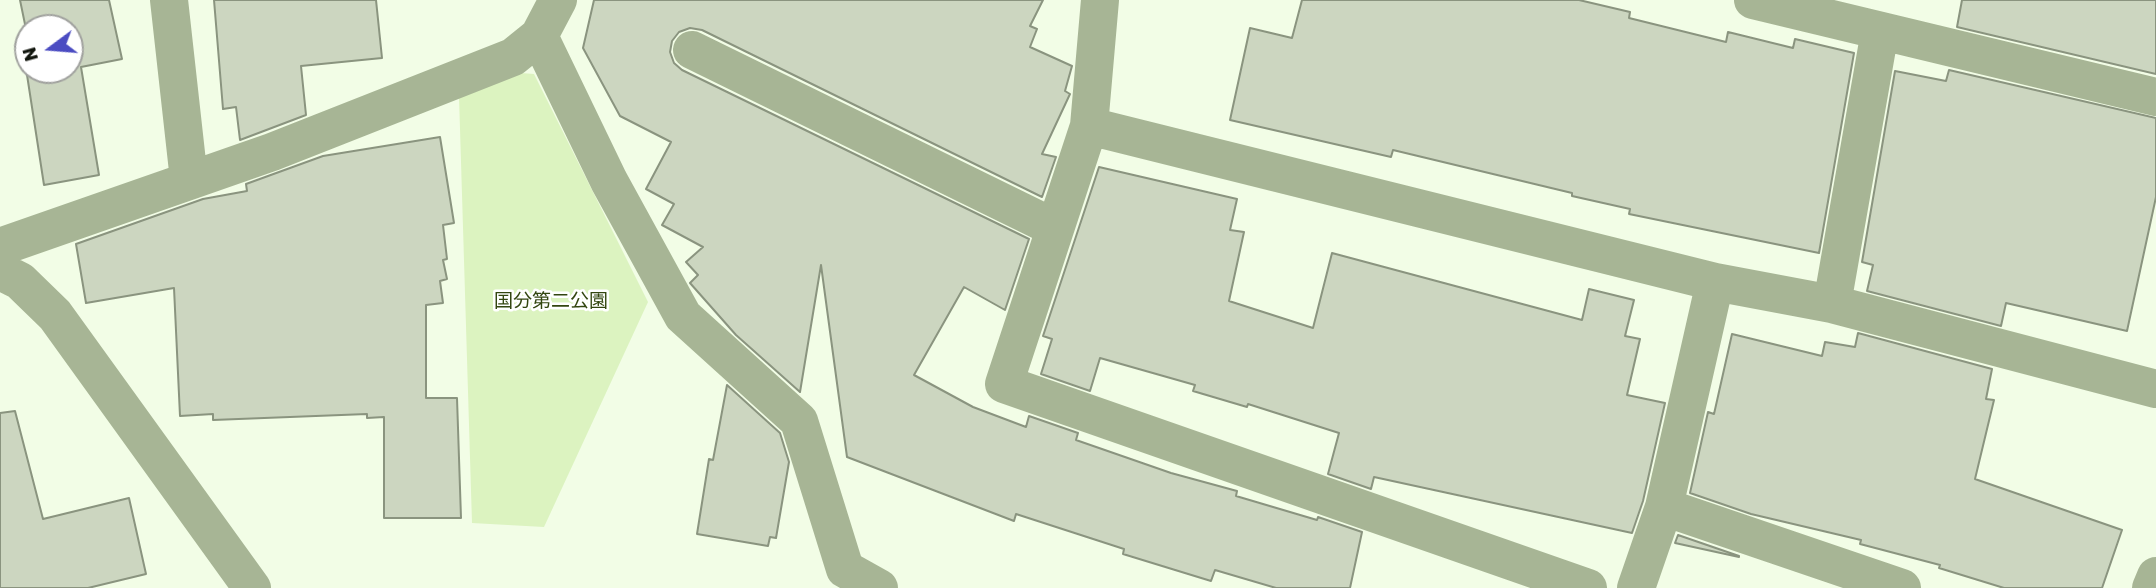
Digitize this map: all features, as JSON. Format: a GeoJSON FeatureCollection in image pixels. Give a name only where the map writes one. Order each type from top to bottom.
{"type":"FeatureCollection","features":[{"type":"Feature","properties":{"kind":"street"},"geometry":{"type":"LineString","coordinates":[[169,0],[189,180]]}},
{"type":"Feature","properties":{"kind":"street"},"geometry":{"type":"LineString","coordinates":[[0,247],[307,139],[513,57],[539,36],[558,0]]}},
{"type":"Feature","properties":{"kind":"street"},"geometry":{"type":"LineString","coordinates":[[1100,0],[1088,126],[1004,384],[1588,588]]}},
{"type":"Feature","properties":{"kind":"street"},"geometry":{"type":"LineString","coordinates":[[1753,0],[2156,97]]}},
{"type":"Feature","properties":{"kind":"street"},"geometry":{"type":"LineString","coordinates":[[1832,304],[1880,31]]}},
{"type":"Feature","properties":{"kind":"street"},"geometry":{"type":"LineString","coordinates":[[539,36],[609,181],[682,316],[799,421],[845,569],[879,588]]}},
{"type":"Feature","properties":{"kind":"street"},"geometry":{"type":"LineString","coordinates":[[692,50],[1055,228]]}},
{"type":"Feature","properties":{"kind":"street"},"geometry":{"type":"LineString","coordinates":[[1088,126],[1715,282],[1832,304],[2156,389]]}},
{"type":"Feature","properties":{"kind":"street"},"geometry":{"type":"LineString","coordinates":[[0,271],[20,281],[55,315],[252,588]]}},
{"type":"Feature","properties":{"kind":"street"},"geometry":{"type":"LineString","coordinates":[[1636,588],[1664,507],[1715,282]]}},
{"type":"Feature","properties":{"kind":"street"},"geometry":{"type":"LineString","coordinates":[[1664,507],[1902,588]]}},
{"type":"Feature","properties":{"kind":"street"},"geometry":{"type":"LineString","coordinates":[[2151,588],[2156,576]]}},
{"type":"Feature","properties":{"kind":"green space","name":"国分第二公園"},"geometry":{"type":"Polygon","coordinates":[[[521,73],[534,74],[648,302],[544,527],[472,523],[459,96],[521,73]]]}},
{"type":"Feature","properties":{"kind":"building"},"geometry":{"type":"Polygon","coordinates":[[[20,0],[109,0],[122,59],[84,66],[84,14],[23,14],[20,0]]]}},
{"type":"Feature","properties":{"kind":"building"},"geometry":{"type":"Polygon","coordinates":[[[214,0],[376,0],[382,58],[301,66],[306,115],[240,140],[236,107],[223,109],[214,0]]]}},
{"type":"Feature","properties":{"kind":"building"},"geometry":{"type":"Polygon","coordinates":[[[594,0],[1043,0],[1030,26],[1037,29],[1030,47],[1072,66],[1065,91],[1070,94],[1042,154],[1056,157],[1042,197],[702,30],[690,28],[679,32],[672,41],[670,52],[674,63],[682,70],[1029,239],[1005,310],[964,287],[914,375],[973,407],[1026,427],[1029,416],[1078,433],[1076,440],[1171,473],[1237,491],[1236,496],[1317,520],[1318,517],[1362,532],[1350,588],[1276,588],[1215,570],[1211,581],[1123,554],[1124,549],[1016,514],[1014,521],[847,457],[821,265],[800,392],[736,335],[690,283],[698,275],[686,262],[703,247],[662,225],[674,204],[646,189],[671,142],[620,116],[583,48],[594,0]]]}},
{"type":"Feature","properties":{"kind":"building"},"geometry":{"type":"Polygon","coordinates":[[[1302,0],[1579,0],[1630,12],[1629,18],[1726,42],[1728,32],[1793,48],[1795,39],[1854,53],[1819,253],[1629,214],[1630,209],[1572,196],[1572,193],[1393,150],[1391,157],[1230,120],[1250,28],[1292,38],[1302,0]]]}},
{"type":"Feature","properties":{"kind":"building"},"geometry":{"type":"Polygon","coordinates":[[[1962,0],[2156,0],[2156,74],[1957,27],[1962,0]]]}},
{"type":"Feature","properties":{"kind":"building"},"geometry":{"type":"Polygon","coordinates":[[[1949,70],[2156,118],[2156,197],[2127,331],[2006,303],[2001,326],[1867,291],[1873,265],[1862,262],[1895,71],[1946,81],[1949,70]]]}},
{"type":"Feature","properties":{"kind":"building"},"geometry":{"type":"Polygon","coordinates":[[[28,84],[84,84],[99,175],[44,185],[28,84]]]}},
{"type":"Feature","properties":{"kind":"building"},"geometry":{"type":"Polygon","coordinates":[[[440,137],[454,223],[443,225],[447,259],[443,260],[447,279],[440,281],[443,303],[426,305],[426,398],[457,398],[461,518],[384,518],[384,417],[367,418],[367,414],[213,420],[213,414],[180,416],[174,288],[86,303],[76,244],[203,199],[247,191],[246,184],[323,156],[440,137]]]}},
{"type":"Feature","properties":{"kind":"building"},"geometry":{"type":"Polygon","coordinates":[[[1099,167],[1237,199],[1230,230],[1244,232],[1229,301],[1313,328],[1332,253],[1582,320],[1589,289],[1634,300],[1625,336],[1640,339],[1627,395],[1665,403],[1643,501],[1632,533],[1374,477],[1371,489],[1328,474],[1339,433],[1248,404],[1247,407],[1193,391],[1195,385],[1100,358],[1090,391],[1041,374],[1052,339],[1043,336],[1099,167]]]}},
{"type":"Feature","properties":{"kind":"building"},"geometry":{"type":"Polygon","coordinates":[[[1858,333],[1992,369],[1986,399],[1994,400],[1975,479],[2122,530],[2102,588],[2004,588],[1939,568],[1940,565],[1860,544],[1861,540],[1751,514],[1690,493],[1708,412],[1714,414],[1732,334],[1822,356],[1825,342],[1855,347],[1858,333]]]}},
{"type":"Feature","properties":{"kind":"building"},"geometry":{"type":"Polygon","coordinates":[[[727,385],[780,433],[789,462],[776,538],[770,537],[768,546],[697,534],[709,459],[713,460],[727,385]]]}},
{"type":"Feature","properties":{"kind":"building"},"geometry":{"type":"Polygon","coordinates":[[[15,411],[43,519],[129,498],[146,574],[88,588],[0,588],[0,413],[15,411]]]}},
{"type":"Feature","properties":{"kind":"building"},"geometry":{"type":"Polygon","coordinates":[[[1678,535],[1739,556],[1739,557],[1675,543],[1678,535]]]}}]}
